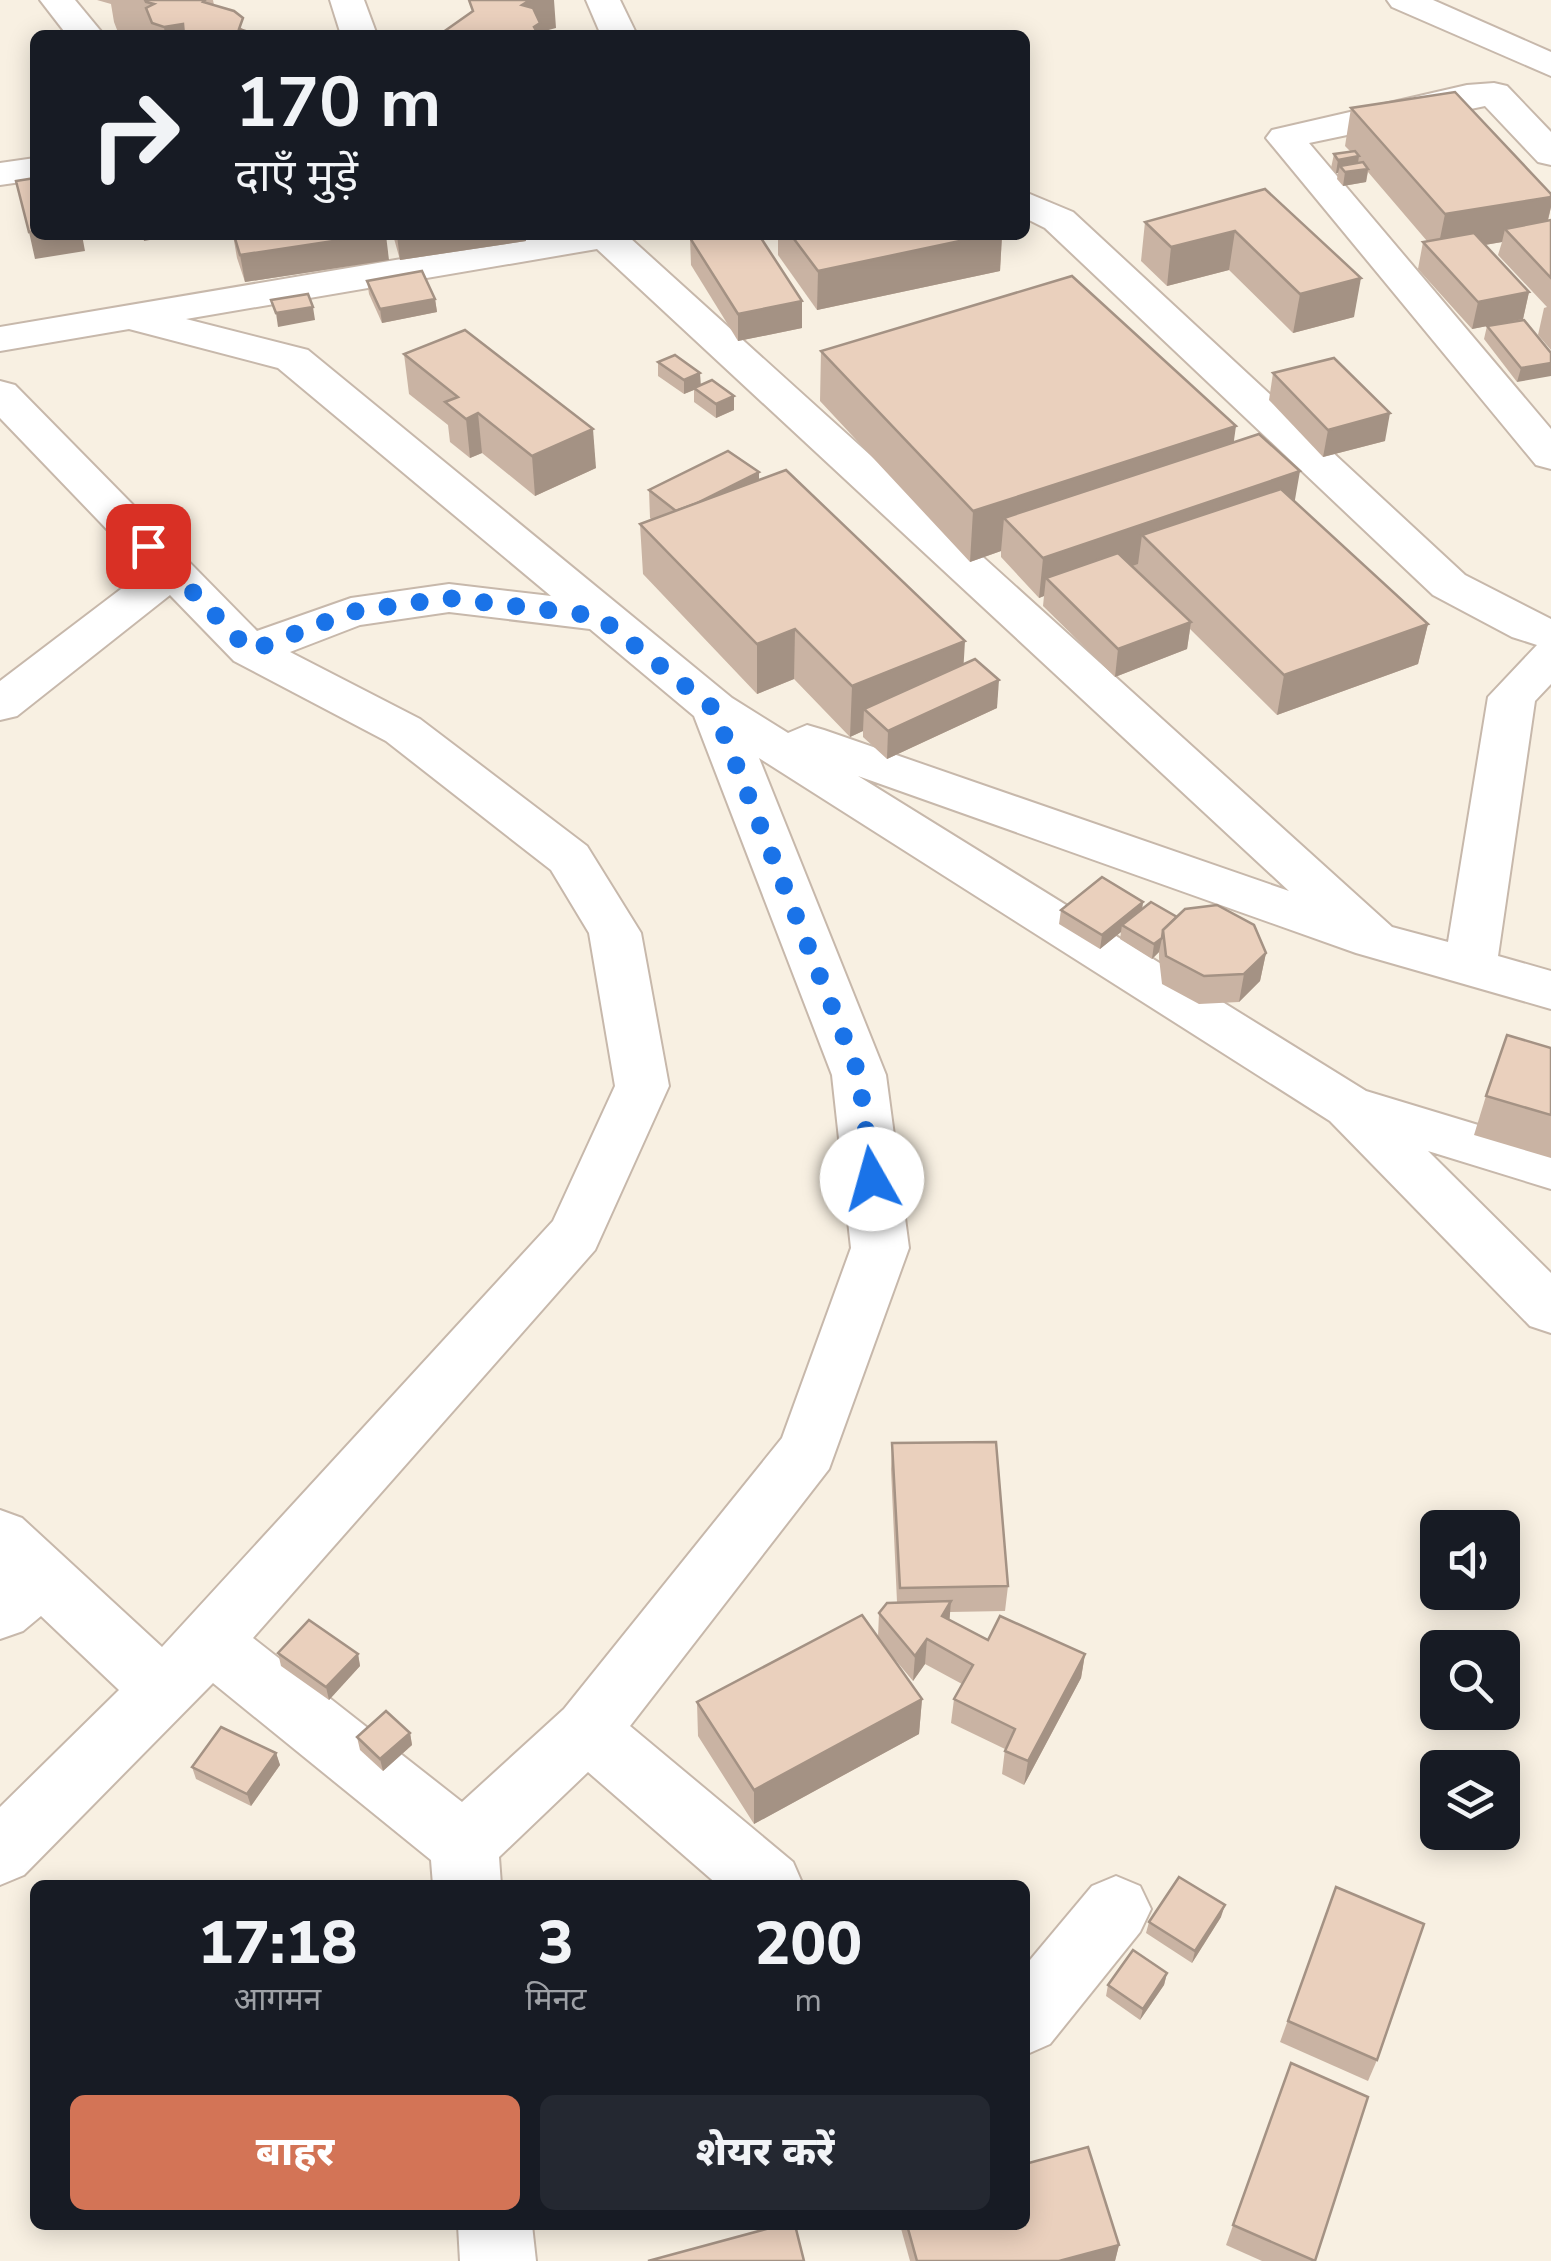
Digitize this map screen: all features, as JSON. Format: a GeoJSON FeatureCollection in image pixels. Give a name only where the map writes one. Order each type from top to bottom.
{"type":"FeatureCollection","features":[{"type":"Feature","properties":{"kind":"street"},"geometry":{"type":"LineString","coordinates":[[57,0],[82,30]]}},
{"type":"Feature","properties":{"kind":"street"},"geometry":{"type":"LineString","coordinates":[[347,0],[357,30]]}},
{"type":"Feature","properties":{"kind":"street"},"geometry":{"type":"LineString","coordinates":[[604,0],[618,30]]}},
{"type":"Feature","properties":{"kind":"street"},"geometry":{"type":"LineString","coordinates":[[1406,0],[1551,65]]}},
{"type":"Feature","properties":{"kind":"street"},"geometry":{"type":"LineString","coordinates":[[1545,439],[1285,138],[1468,96],[1494,94],[1551,154]]}},
{"type":"Feature","properties":{"kind":"street"},"geometry":{"type":"LineString","coordinates":[[0,174],[30,169]]}},
{"type":"Feature","properties":{"kind":"street"},"geometry":{"type":"LineString","coordinates":[[1030,206],[1059,220],[1449,584],[1496,612],[1551,634]]}},
{"type":"Feature","properties":{"kind":"street"},"geometry":{"type":"LineString","coordinates":[[0,339],[581,240]]}},
{"type":"Feature","properties":{"kind":"street"},"geometry":{"type":"LineString","coordinates":[[608,240],[1374,940]]}},
{"type":"Feature","properties":{"kind":"street"},"geometry":{"type":"LineString","coordinates":[[129,317],[293,360],[714,709],[1349,1107],[1551,1310]]}},
{"type":"Feature","properties":{"kind":"street"},"geometry":{"type":"LineString","coordinates":[[0,394],[250,651],[404,730],[569,858],[615,934],[642,1086],[576,1234],[210,1642],[0,1853]]}},
{"type":"Feature","properties":{"kind":"street"},"geometry":{"type":"LineString","coordinates":[[0,704],[172,571]]}},
{"type":"Feature","properties":{"kind":"street"},"geometry":{"type":"LineString","coordinates":[[250,651],[351,612],[448,598],[598,616]]}},
{"type":"Feature","properties":{"kind":"street"},"geometry":{"type":"LineString","coordinates":[[1470,967],[1512,697],[1551,656]]}},
{"type":"Feature","properties":{"kind":"street"},"geometry":{"type":"LineString","coordinates":[[714,709],[1374,940],[1551,990]]}},
{"type":"Feature","properties":{"kind":"street"},"geometry":{"type":"LineString","coordinates":[[210,1642],[465,1865],[587,1730],[808,1450],[880,1248],[859,1075],[714,709]]}},
{"type":"Feature","properties":{"kind":"street"},"geometry":{"type":"LineString","coordinates":[[1349,1107],[1551,1168]]}},
{"type":"Feature","properties":{"kind":"street"},"geometry":{"type":"LineString","coordinates":[[14,1575],[163,1689]]}},
{"type":"Feature","properties":{"kind":"street"},"geometry":{"type":"LineString","coordinates":[[587,1730],[763,1880]]}},
{"type":"Feature","properties":{"kind":"street"},"geometry":{"type":"LineString","coordinates":[[1030,2014],[1116,1908]]}},
{"type":"Feature","properties":{"kind":"street"},"geometry":{"type":"LineString","coordinates":[[495,2230],[498,2261]]}},
{"type":"Feature","properties":{"kind":"building"},"geometry":{"type":"Polygon","coordinates":[[[205,0],[243,18],[239,29],[242,30],[184,30],[183,24],[164,27],[152,23],[146,8],[154,4],[146,2],[205,0]]]}},
{"type":"Feature","properties":{"kind":"building"},"geometry":{"type":"Polygon","coordinates":[[[469,0],[530,0],[522,5],[533,8],[540,23],[534,27],[536,30],[446,30],[473,11],[469,0]]]}},
{"type":"Feature","properties":{"kind":"building"},"geometry":{"type":"Polygon","coordinates":[[[1455,92],[1551,197],[1445,214],[1351,108],[1455,92]]]}},
{"type":"Feature","properties":{"kind":"building"},"geometry":{"type":"Polygon","coordinates":[[[1355,151],[1359,156],[1338,160],[1334,154],[1355,151]]]}},
{"type":"Feature","properties":{"kind":"building"},"geometry":{"type":"Polygon","coordinates":[[[1363,162],[1368,169],[1345,172],[1340,166],[1363,162]]]}},
{"type":"Feature","properties":{"kind":"building"},"geometry":{"type":"Polygon","coordinates":[[[30,179],[30,232],[29,232],[16,181],[30,179]]]}},
{"type":"Feature","properties":{"kind":"building"},"geometry":{"type":"Polygon","coordinates":[[[1265,189],[1361,278],[1300,294],[1235,231],[1171,247],[1145,222],[1265,189]]]}},
{"type":"Feature","properties":{"kind":"building"},"geometry":{"type":"Polygon","coordinates":[[[1551,220],[1551,278],[1505,229],[1551,220]]]}},
{"type":"Feature","properties":{"kind":"building"},"geometry":{"type":"Polygon","coordinates":[[[1474,233],[1529,292],[1478,302],[1423,242],[1474,233]]]}},
{"type":"Feature","properties":{"kind":"building"},"geometry":{"type":"Polygon","coordinates":[[[236,240],[340,240],[240,255],[236,240]]]}},
{"type":"Feature","properties":{"kind":"building"},"geometry":{"type":"Polygon","coordinates":[[[691,240],[762,240],[802,301],[738,314],[691,240]]]}},
{"type":"Feature","properties":{"kind":"building"},"geometry":{"type":"Polygon","coordinates":[[[795,240],[964,240],[818,271],[795,240]]]}},
{"type":"Feature","properties":{"kind":"building"},"geometry":{"type":"Polygon","coordinates":[[[422,271],[435,299],[380,309],[367,281],[422,271]]]}},
{"type":"Feature","properties":{"kind":"building"},"geometry":{"type":"Polygon","coordinates":[[[1072,276],[1236,426],[973,511],[821,351],[1072,276]]]}},
{"type":"Feature","properties":{"kind":"building"},"geometry":{"type":"Polygon","coordinates":[[[308,294],[313,307],[276,313],[271,300],[308,294]]]}},
{"type":"Feature","properties":{"kind":"building"},"geometry":{"type":"Polygon","coordinates":[[[1524,320],[1551,353],[1551,363],[1521,368],[1487,326],[1524,320]]]}},
{"type":"Feature","properties":{"kind":"building"},"geometry":{"type":"Polygon","coordinates":[[[465,330],[593,429],[532,456],[478,413],[466,419],[445,402],[458,397],[404,354],[465,330]]]}},
{"type":"Feature","properties":{"kind":"building"},"geometry":{"type":"Polygon","coordinates":[[[675,355],[700,373],[684,380],[658,362],[675,355]]]}},
{"type":"Feature","properties":{"kind":"building"},"geometry":{"type":"Polygon","coordinates":[[[1334,358],[1390,413],[1328,430],[1273,373],[1334,358]]]}},
{"type":"Feature","properties":{"kind":"building"},"geometry":{"type":"Polygon","coordinates":[[[712,380],[734,396],[716,404],[694,388],[712,380]]]}},
{"type":"Feature","properties":{"kind":"building"},"geometry":{"type":"Polygon","coordinates":[[[1259,434],[1300,471],[1043,558],[1004,518],[1259,434]]]}},
{"type":"Feature","properties":{"kind":"building"},"geometry":{"type":"Polygon","coordinates":[[[728,451],[759,472],[676,511],[649,490],[728,451]]]}},
{"type":"Feature","properties":{"kind":"building"},"geometry":{"type":"Polygon","coordinates":[[[786,470],[965,641],[852,686],[795,629],[757,644],[640,524],[786,470]]]}},
{"type":"Feature","properties":{"kind":"building"},"geometry":{"type":"Polygon","coordinates":[[[1281,489],[1428,624],[1284,675],[1142,535],[1281,489]]]}},
{"type":"Feature","properties":{"kind":"building"},"geometry":{"type":"Polygon","coordinates":[[[1118,553],[1191,622],[1118,649],[1046,578],[1118,553]]]}},
{"type":"Feature","properties":{"kind":"building"},"geometry":{"type":"Polygon","coordinates":[[[975,659],[999,680],[888,731],[864,709],[975,659]]]}},
{"type":"Feature","properties":{"kind":"building"},"geometry":{"type":"Polygon","coordinates":[[[1102,877],[1143,902],[1102,935],[1061,910],[1102,877]]]}},
{"type":"Feature","properties":{"kind":"building"},"geometry":{"type":"Polygon","coordinates":[[[1151,902],[1177,917],[1154,944],[1122,925],[1151,902]]]}},
{"type":"Feature","properties":{"kind":"building"},"geometry":{"type":"Polygon","coordinates":[[[1217,905],[1254,925],[1266,953],[1244,974],[1204,976],[1166,956],[1163,930],[1185,909],[1217,905]]]}},
{"type":"Feature","properties":{"kind":"building"},"geometry":{"type":"Polygon","coordinates":[[[1507,1035],[1551,1048],[1551,1115],[1486,1096],[1507,1035]]]}},
{"type":"Feature","properties":{"kind":"building"},"geometry":{"type":"Polygon","coordinates":[[[996,1442],[1008,1586],[900,1588],[892,1443],[996,1442]]]}},
{"type":"Feature","properties":{"kind":"building"},"geometry":{"type":"Polygon","coordinates":[[[951,1601],[942,1616],[988,1640],[1000,1616],[1085,1654],[1028,1761],[1005,1751],[1015,1729],[954,1699],[973,1665],[927,1639],[915,1656],[879,1613],[887,1603],[951,1601]]]}},
{"type":"Feature","properties":{"kind":"building"},"geometry":{"type":"Polygon","coordinates":[[[862,1615],[922,1699],[754,1790],[697,1702],[862,1615]]]}},
{"type":"Feature","properties":{"kind":"building"},"geometry":{"type":"Polygon","coordinates":[[[309,1620],[358,1654],[326,1687],[278,1653],[309,1620]]]}},
{"type":"Feature","properties":{"kind":"building"},"geometry":{"type":"Polygon","coordinates":[[[386,1711],[410,1733],[380,1759],[357,1737],[386,1711]]]}},
{"type":"Feature","properties":{"kind":"building"},"geometry":{"type":"Polygon","coordinates":[[[221,1727],[276,1753],[247,1794],[192,1767],[221,1727]]]}},
{"type":"Feature","properties":{"kind":"building"},"geometry":{"type":"Polygon","coordinates":[[[1179,1877],[1225,1905],[1195,1951],[1149,1922],[1179,1877]]]}},
{"type":"Feature","properties":{"kind":"building"},"geometry":{"type":"Polygon","coordinates":[[[1336,1887],[1424,1924],[1377,2060],[1288,2021],[1336,1887]]]}},
{"type":"Feature","properties":{"kind":"building"},"geometry":{"type":"Polygon","coordinates":[[[1133,1950],[1167,1973],[1143,2009],[1108,1985],[1133,1950]]]}},
{"type":"Feature","properties":{"kind":"building"},"geometry":{"type":"Polygon","coordinates":[[[1291,2063],[1368,2097],[1315,2261],[1233,2225],[1291,2063]]]}},
{"type":"Feature","properties":{"kind":"building"},"geometry":{"type":"Polygon","coordinates":[[[1088,2147],[1119,2245],[1059,2261],[917,2261],[908,2230],[1030,2230],[1030,2163],[1088,2147]]]}},
{"type":"Feature","properties":{"kind":"building"},"geometry":{"type":"Polygon","coordinates":[[[763,2230],[796,2230],[804,2261],[648,2261],[763,2230]]]}},
{"type":"Feature","properties":{"kind":"route"},"geometry":{"type":"LineString","coordinates":[[148,546],[250,651],[351,612],[448,598],[598,616],[714,709],[859,1075],[872,1179]]}}]}
